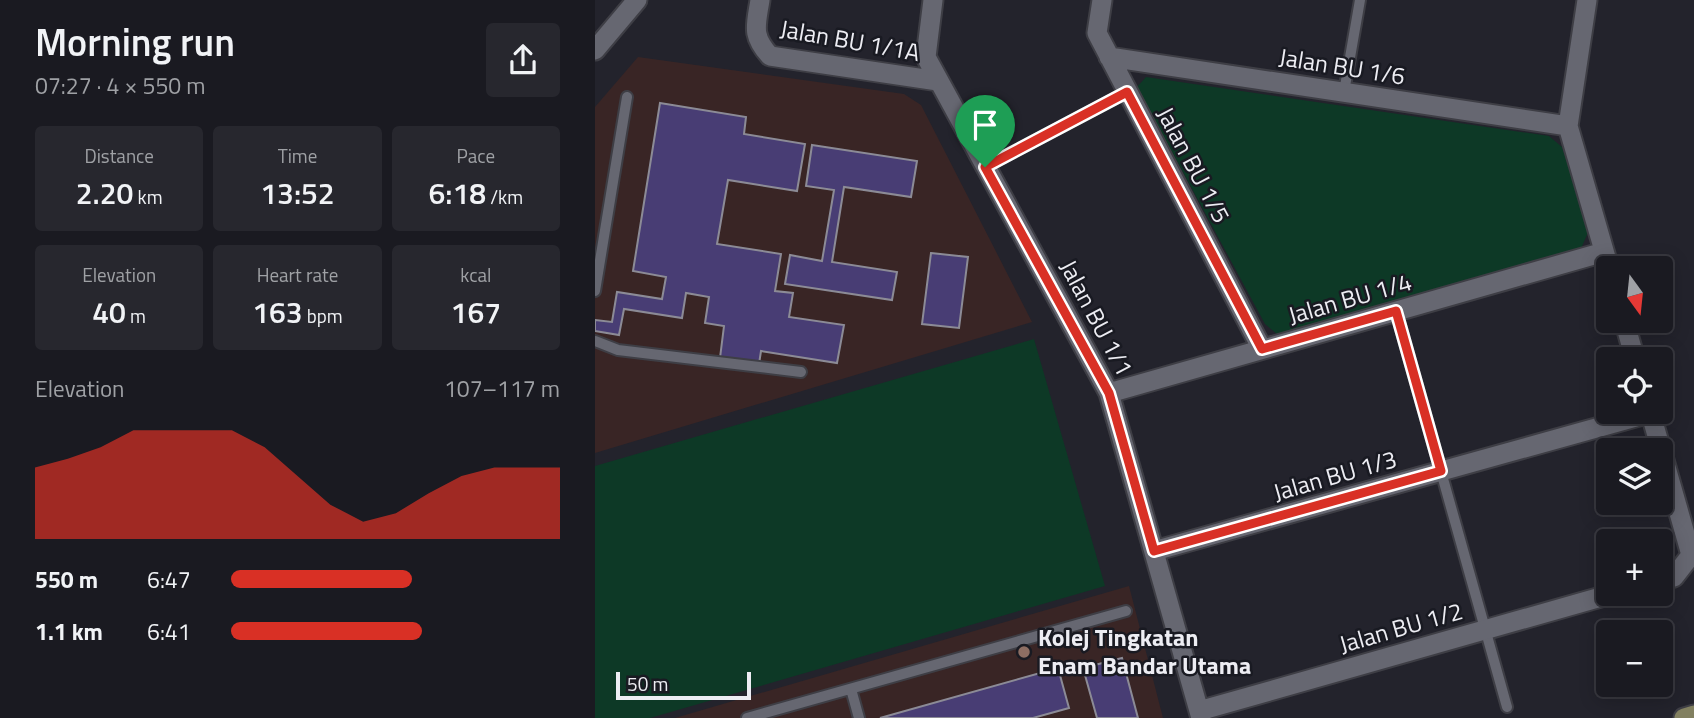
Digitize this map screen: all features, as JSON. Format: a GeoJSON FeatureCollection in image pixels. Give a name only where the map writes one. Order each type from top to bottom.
{"type":"FeatureCollection","features":[{"type":"Feature","properties":{"kind":"main road"},"geometry":{"type":"LineString","coordinates":[[1684,718],[1694,715]]}},
{"type":"Feature","properties":{"kind":"street"},"geometry":{"type":"LineString","coordinates":[[595,50],[637,0]]}},
{"type":"Feature","properties":{"kind":"street","name":"Jalan BU 1/1A"},"geometry":{"type":"LineString","coordinates":[[760,0],[755,28],[757,41],[770,56],[938,81]]}},
{"type":"Feature","properties":{"kind":"street","name":"Jalan BU 1/1"},"geometry":{"type":"LineString","coordinates":[[933,0],[926,58],[1109,393],[1200,714]]}},
{"type":"Feature","properties":{"kind":"street","name":"Jalan BU 1/5"},"geometry":{"type":"LineString","coordinates":[[1102,0],[1097,33],[1262,349]]}},
{"type":"Feature","properties":{"kind":"street"},"geometry":{"type":"LineString","coordinates":[[1587,0],[1568,126],[1605,256]]}},
{"type":"Feature","properties":{"kind":"street","name":"Jalan BU 1/6"},"geometry":{"type":"LineString","coordinates":[[1109,57],[1568,126]]}},
{"type":"Feature","properties":{"kind":"street","name":"Jalan BU 1/4"},"geometry":{"type":"LineString","coordinates":[[1109,393],[1396,311],[1596,262]]}},
{"type":"Feature","properties":{"kind":"street","name":"Jalan BU 1/3"},"geometry":{"type":"LineString","coordinates":[[1154,551],[1607,424]]}},
{"type":"Feature","properties":{"kind":"street"},"geometry":{"type":"LineString","coordinates":[[1653,424],[1691,555],[1673,577]]}},
{"type":"Feature","properties":{"kind":"street","name":"Jalan BU 1/2"},"geometry":{"type":"LineString","coordinates":[[1200,714],[1596,598]]}},
{"type":"Feature","properties":{"kind":"lane"},"geometry":{"type":"LineString","coordinates":[[1344,93],[1360,0]]}},
{"type":"Feature","properties":{"kind":"lane"},"geometry":{"type":"LineString","coordinates":[[985,167],[1127,92]]}},
{"type":"Feature","properties":{"kind":"lane"},"geometry":{"type":"LineString","coordinates":[[595,291],[627,97]]}},
{"type":"Feature","properties":{"kind":"lane"},"geometry":{"type":"LineString","coordinates":[[1396,311],[1507,707]]}},
{"type":"Feature","properties":{"kind":"lane"},"geometry":{"type":"LineString","coordinates":[[595,341],[618,350],[800,372]]}},
{"type":"Feature","properties":{"kind":"lane"},"geometry":{"type":"LineString","coordinates":[[747,718],[1126,611]]}},
{"type":"Feature","properties":{"kind":"lane"},"geometry":{"type":"LineString","coordinates":[[851,689],[859,718]]}},
{"type":"Feature","properties":{"kind":"shaded area"},"geometry":{"type":"Polygon","coordinates":[[[638,57],[904,94],[921,105],[1032,322],[595,453],[595,107],[638,57]]]}},
{"type":"Feature","properties":{"kind":"shaded area","name":"Kolej Tingkatan Enam Bandar Utama"},"geometry":{"type":"Polygon","coordinates":[[[1129,586],[1163,718],[675,718],[1129,586]]]}},
{"type":"Feature","properties":{"kind":"green space"},"geometry":{"type":"Polygon","coordinates":[[[1146,77],[1549,136],[1562,147],[1589,230],[1580,251],[1278,335],[1265,324],[1137,87],[1146,77]]]}},
{"type":"Feature","properties":{"kind":"green space"},"geometry":{"type":"Polygon","coordinates":[[[1034,339],[1105,586],[650,718],[595,718],[595,466],[1034,339]]]}},
{"type":"Feature","properties":{"kind":"building"},"geometry":{"type":"Polygon","coordinates":[[[660,103],[746,117],[744,134],[805,144],[797,191],[728,180],[717,244],[781,254],[775,291],[793,293],[789,317],[844,325],[837,363],[761,351],[759,364],[720,358],[724,326],[705,323],[709,297],[686,293],[682,318],[624,309],[619,335],[595,331],[595,320],[612,322],[617,292],[662,299],[666,277],[633,271],[660,103]]]}},
{"type":"Feature","properties":{"kind":"building"},"geometry":{"type":"Polygon","coordinates":[[[812,145],[917,161],[911,197],[844,187],[832,262],[897,272],[892,300],[785,284],[790,255],[822,261],[834,190],[806,186],[812,145]]]}},
{"type":"Feature","properties":{"kind":"building"},"geometry":{"type":"Polygon","coordinates":[[[931,253],[968,257],[959,328],[922,324],[931,253]]]}},
{"type":"Feature","properties":{"kind":"building"},"geometry":{"type":"Polygon","coordinates":[[[1122,658],[1138,718],[1097,718],[1083,668],[1122,658]]]}},
{"type":"Feature","properties":{"kind":"building"},"geometry":{"type":"Polygon","coordinates":[[[1058,668],[1069,708],[1033,718],[880,718],[1058,668]]]}},
{"type":"Feature","properties":{"kind":"place","name":"Kolej Tingkatan Enam Bandar Utama"},"geometry":{"type":"Point","coordinates":[1024,652]}},
{"type":"Feature","properties":{"kind":"route"},"geometry":{"type":"LineString","coordinates":[[1127,92],[1262,349],[1396,311],[1441,471],[1154,551],[1109,393],[985,167],[1127,92]]}}]}
